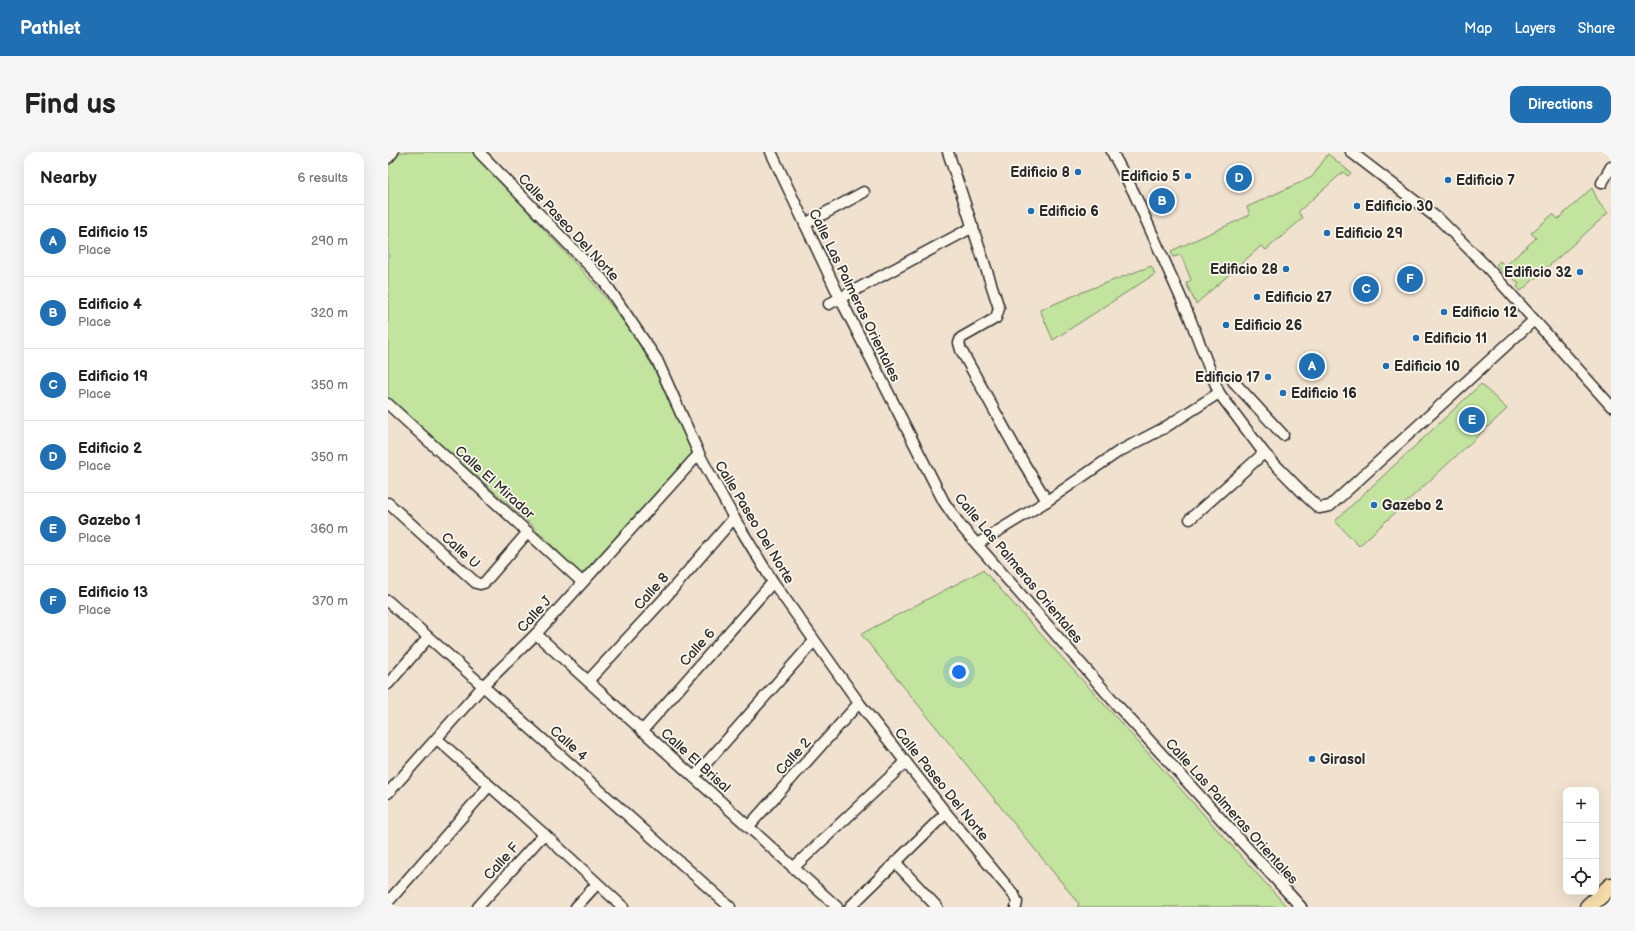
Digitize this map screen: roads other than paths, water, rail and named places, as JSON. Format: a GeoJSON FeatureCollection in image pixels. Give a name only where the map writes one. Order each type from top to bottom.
{"type":"FeatureCollection","features":[{"type":"Feature","properties":{"kind":"main road"},"geometry":{"type":"LineString","coordinates":[[1588,907],[1611,886]]}},
{"type":"Feature","properties":{"kind":"street"},"geometry":{"type":"LineString","coordinates":[[388,158],[394,152]]}},
{"type":"Feature","properties":{"kind":"street","name":"Calle Paseo Del Norte"},"geometry":{"type":"LineString","coordinates":[[479,152],[603,280],[657,360],[699,454],[734,518],[773,582],[859,703],[946,813],[1014,895],[1016,905]]}},
{"type":"Feature","properties":{"kind":"street","name":"Calle Las Palmeras Orientales"},"geometry":{"type":"LineString","coordinates":[[771,152],[840,298],[944,502],[960,525],[1117,705],[1301,907]]}},
{"type":"Feature","properties":{"kind":"street"},"geometry":{"type":"LineString","coordinates":[[948,152],[999,308],[996,318],[961,338],[959,343],[961,350],[1022,462],[1047,501]]}},
{"type":"Feature","properties":{"kind":"street"},"geometry":{"type":"LineString","coordinates":[[1112,152],[1134,194],[1186,309],[1219,394],[1264,453],[1319,508],[1330,506],[1534,320]]}},
{"type":"Feature","properties":{"kind":"street"},"geometry":{"type":"LineString","coordinates":[[1351,152],[1441,221],[1485,265],[1611,406]]}},
{"type":"Feature","properties":{"kind":"street"},"geometry":{"type":"LineString","coordinates":[[1602,183],[1611,167]]}},
{"type":"Feature","properties":{"kind":"street"},"geometry":{"type":"LineString","coordinates":[[805,224],[864,192]]}},
{"type":"Feature","properties":{"kind":"street"},"geometry":{"type":"LineString","coordinates":[[829,304],[973,227]]}},
{"type":"Feature","properties":{"kind":"street"},"geometry":{"type":"LineString","coordinates":[[1233,381],[1283,435]]}},
{"type":"Feature","properties":{"kind":"street"},"geometry":{"type":"LineString","coordinates":[[977,544],[1047,501],[1118,452],[1170,425],[1219,394]]}},
{"type":"Feature","properties":{"kind":"street","name":"Calle El Mirador"},"geometry":{"type":"LineString","coordinates":[[388,404],[582,582]]}},
{"type":"Feature","properties":{"kind":"street"},"geometry":{"type":"LineString","coordinates":[[1190,519],[1264,453]]}},
{"type":"Feature","properties":{"kind":"street","name":"Calle J"},"geometry":{"type":"LineString","coordinates":[[388,793],[483,686],[536,634],[699,454]]}},
{"type":"Feature","properties":{"kind":"street","name":"Calle U"},"geometry":{"type":"LineString","coordinates":[[388,503],[476,583],[480,584],[484,583],[528,532]]}},
{"type":"Feature","properties":{"kind":"street","name":"Calle 8"},"geometry":{"type":"LineString","coordinates":[[588,681],[663,600],[734,518]]}},
{"type":"Feature","properties":{"kind":"street","name":"Calle 6"},"geometry":{"type":"LineString","coordinates":[[642,731],[773,582]]}},
{"type":"Feature","properties":{"kind":"street","name":"Calle 4"},"geometry":{"type":"LineString","coordinates":[[388,601],[730,907]]}},
{"type":"Feature","properties":{"kind":"street","name":"Calle El Brisal"},"geometry":{"type":"LineString","coordinates":[[536,634],[837,907]]}},
{"type":"Feature","properties":{"kind":"street"},"geometry":{"type":"LineString","coordinates":[[388,684],[428,638]]}},
{"type":"Feature","properties":{"kind":"street"},"geometry":{"type":"LineString","coordinates":[[694,777],[814,641]]}},
{"type":"Feature","properties":{"kind":"street","name":"Calle 2"},"geometry":{"type":"LineString","coordinates":[[748,827],[859,703]]}},
{"type":"Feature","properties":{"kind":"street"},"geometry":{"type":"LineString","coordinates":[[437,739],[544,834],[623,907]]}},
{"type":"Feature","properties":{"kind":"street"},"geometry":{"type":"LineString","coordinates":[[793,868],[906,762]]}},
{"type":"Feature","properties":{"kind":"street"},"geometry":{"type":"LineString","coordinates":[[388,902],[489,786]]}},
{"type":"Feature","properties":{"kind":"street"},"geometry":{"type":"LineString","coordinates":[[850,907],[946,813]]}},
{"type":"Feature","properties":{"kind":"street","name":"Calle F"},"geometry":{"type":"LineString","coordinates":[[478,907],[544,834]]}},
{"type":"Feature","properties":{"kind":"street"},"geometry":{"type":"LineString","coordinates":[[895,862],[938,907]]}},
{"type":"Feature","properties":{"kind":"street"},"geometry":{"type":"LineString","coordinates":[[576,907],[598,884]]}},
{"type":"Feature","properties":{"kind":"place","name":"Edificio 8"},"geometry":{"type":"Point","coordinates":[1078,172]}},
{"type":"Feature","properties":{"kind":"place","name":"Edificio 5"},"geometry":{"type":"Point","coordinates":[1188,176]}},
{"type":"Feature","properties":{"kind":"place","name":"Edificio 2"},"geometry":{"type":"Point","coordinates":[1239,178]}},
{"type":"Feature","properties":{"kind":"place","name":"Edificio 7"},"geometry":{"type":"Point","coordinates":[1448,180]}},
{"type":"Feature","properties":{"kind":"place","name":"Edificio 4"},"geometry":{"type":"Point","coordinates":[1162,201]}},
{"type":"Feature","properties":{"kind":"place","name":"Edificio 30"},"geometry":{"type":"Point","coordinates":[1357,206]}},
{"type":"Feature","properties":{"kind":"place","name":"Edificio 6"},"geometry":{"type":"Point","coordinates":[1031,211]}},
{"type":"Feature","properties":{"kind":"place","name":"Edificio 29"},"geometry":{"type":"Point","coordinates":[1327,233]}},
{"type":"Feature","properties":{"kind":"place","name":"Edificio 28"},"geometry":{"type":"Point","coordinates":[1286,269]}},
{"type":"Feature","properties":{"kind":"place","name":"Edificio 32"},"geometry":{"type":"Point","coordinates":[1580,272]}},
{"type":"Feature","properties":{"kind":"place","name":"Edificio 13"},"geometry":{"type":"Point","coordinates":[1410,279]}},
{"type":"Feature","properties":{"kind":"place","name":"Edificio 19"},"geometry":{"type":"Point","coordinates":[1366,289]}},
{"type":"Feature","properties":{"kind":"place","name":"Edificio 27"},"geometry":{"type":"Point","coordinates":[1257,297]}},
{"type":"Feature","properties":{"kind":"place","name":"Edificio 12"},"geometry":{"type":"Point","coordinates":[1444,312]}},
{"type":"Feature","properties":{"kind":"place","name":"Edificio 26"},"geometry":{"type":"Point","coordinates":[1226,325]}},
{"type":"Feature","properties":{"kind":"place","name":"Edificio 11"},"geometry":{"type":"Point","coordinates":[1416,338]}},
{"type":"Feature","properties":{"kind":"place","name":"Edificio 15"},"geometry":{"type":"Point","coordinates":[1312,366]}},
{"type":"Feature","properties":{"kind":"place","name":"Edificio 10"},"geometry":{"type":"Point","coordinates":[1386,366]}},
{"type":"Feature","properties":{"kind":"place","name":"Edificio 17"},"geometry":{"type":"Point","coordinates":[1268,377]}},
{"type":"Feature","properties":{"kind":"place","name":"Edificio 16"},"geometry":{"type":"Point","coordinates":[1283,393]}},
{"type":"Feature","properties":{"kind":"place","name":"Gazebo 1"},"geometry":{"type":"Point","coordinates":[1472,420]}},
{"type":"Feature","properties":{"kind":"place","name":"Gazebo 2"},"geometry":{"type":"Point","coordinates":[1374,505]}},
{"type":"Feature","properties":{"kind":"place","name":"Girasol"},"geometry":{"type":"Point","coordinates":[1312,759]}}]}
